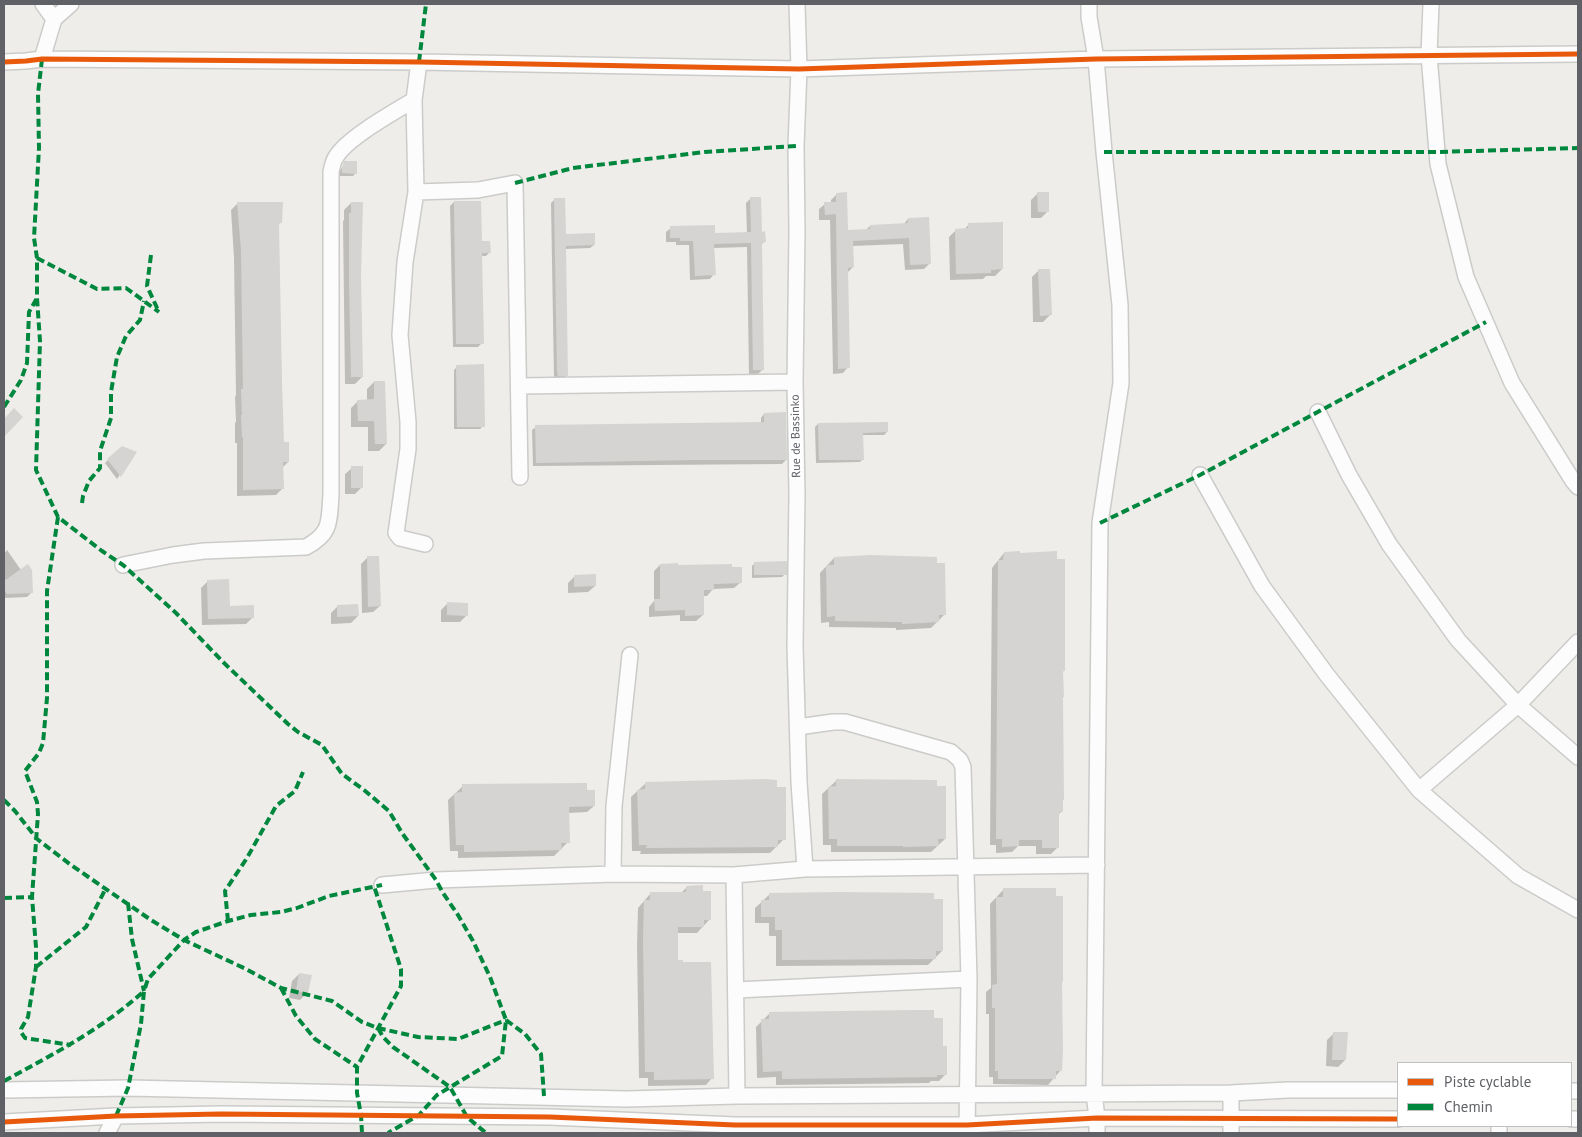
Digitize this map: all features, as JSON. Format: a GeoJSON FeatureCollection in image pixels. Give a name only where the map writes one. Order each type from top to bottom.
{"type":"FeatureCollection","features":[{"type":"Feature","properties":{"kind":"street"},"geometry":{"type":"LineString","coordinates":[[43,4],[54,20]]}},
{"type":"Feature","properties":{"kind":"street"},"geometry":{"type":"LineString","coordinates":[[42,59],[54,20],[71,4]]}},
{"type":"Feature","properties":{"kind":"street","name":"Rue de Bassinko"},"geometry":{"type":"LineString","coordinates":[[797,4],[799,69],[796,146],[795,382],[797,493],[795,646],[799,782],[805,869]]}},
{"type":"Feature","properties":{"kind":"street"},"geometry":{"type":"LineString","coordinates":[[1089,4],[1120,305],[1121,383],[1100,523],[1094,1094],[1097,1133]]}},
{"type":"Feature","properties":{"kind":"street"},"geometry":{"type":"LineString","coordinates":[[1431,4],[1429,55],[1438,164],[1466,277],[1512,383],[1578,487]]}},
{"type":"Feature","properties":{"kind":"street"},"geometry":{"type":"LineString","coordinates":[[4,62],[42,59],[420,62],[799,69],[1096,59],[1578,54]]}},
{"type":"Feature","properties":{"kind":"street"},"geometry":{"type":"LineString","coordinates":[[420,62],[414,100],[416,192],[405,262],[400,336],[408,422],[408,449],[396,533],[400,538],[426,544]]}},
{"type":"Feature","properties":{"kind":"street"},"geometry":{"type":"LineString","coordinates":[[123,565],[204,551],[306,548],[317,541],[324,532],[329,523],[331,494],[331,172],[335,158],[343,148],[414,100]]}},
{"type":"Feature","properties":{"kind":"street"},"geometry":{"type":"LineString","coordinates":[[416,192],[478,190],[515,183],[520,386],[520,477]]}},
{"type":"Feature","properties":{"kind":"street"},"geometry":{"type":"LineString","coordinates":[[520,386],[795,382]]}},
{"type":"Feature","properties":{"kind":"street"},"geometry":{"type":"LineString","coordinates":[[1318,412],[1350,475],[1389,544],[1458,640],[1518,704],[1578,757]]}},
{"type":"Feature","properties":{"kind":"street"},"geometry":{"type":"LineString","coordinates":[[1200,475],[1262,586],[1327,675],[1419,790],[1518,876],[1578,910]]}},
{"type":"Feature","properties":{"kind":"street"},"geometry":{"type":"LineString","coordinates":[[1419,790],[1518,704],[1578,642]]}},
{"type":"Feature","properties":{"kind":"street"},"geometry":{"type":"LineString","coordinates":[[613,874],[614,806],[630,656]]}},
{"type":"Feature","properties":{"kind":"street"},"geometry":{"type":"LineString","coordinates":[[798,727],[845,722],[951,752],[960,760],[963,767],[970,979],[967,1129]]}},
{"type":"Feature","properties":{"kind":"street"},"geometry":{"type":"LineString","coordinates":[[382,885],[436,880],[613,874],[734,875],[805,869],[1097,865]]}},
{"type":"Feature","properties":{"kind":"street"},"geometry":{"type":"LineString","coordinates":[[734,875],[737,1096]]}},
{"type":"Feature","properties":{"kind":"street"},"geometry":{"type":"LineString","coordinates":[[736,990],[970,979]]}},
{"type":"Feature","properties":{"kind":"street"},"geometry":{"type":"LineString","coordinates":[[4,1090],[128,1088],[627,1099],[737,1096],[1397,1090]]}},
{"type":"Feature","properties":{"kind":"street"},"geometry":{"type":"LineString","coordinates":[[1231,1093],[1231,1126]]}},
{"type":"Feature","properties":{"kind":"street"},"geometry":{"type":"LineString","coordinates":[[4,1122],[116,1116],[221,1114],[419,1115],[550,1117],[735,1129],[967,1129],[1097,1118],[1231,1126],[1397,1119]]}},
{"type":"Feature","properties":{"kind":"street"},"geometry":{"type":"LineString","coordinates":[[107,1133],[116,1116]]}},
{"type":"Feature","properties":{"kind":"building"},"geometry":{"type":"Polygon","coordinates":[[[344,161],[357,161],[357,174],[342,173],[344,161]]]}},
{"type":"Feature","properties":{"kind":"building"},"geometry":{"type":"Polygon","coordinates":[[[847,192],[848,230],[870,229],[870,225],[908,223],[908,218],[929,217],[931,264],[910,265],[909,238],[853,241],[854,267],[848,268],[850,368],[838,369],[836,214],[825,215],[824,202],[836,202],[836,193],[847,192]]]}},
{"type":"Feature","properties":{"kind":"building"},"geometry":{"type":"Polygon","coordinates":[[[1037,192],[1049,192],[1049,212],[1038,212],[1037,192]]]}},
{"type":"Feature","properties":{"kind":"building"},"geometry":{"type":"Polygon","coordinates":[[[750,197],[761,197],[762,232],[765,231],[766,242],[762,243],[764,370],[753,370],[751,243],[714,244],[716,275],[695,276],[693,241],[680,241],[680,238],[670,238],[670,226],[715,225],[715,233],[751,232],[750,197]]]}},
{"type":"Feature","properties":{"kind":"building"},"geometry":{"type":"Polygon","coordinates":[[[554,198],[565,198],[566,234],[595,233],[595,245],[566,246],[568,376],[558,376],[557,371],[554,198]]]}},
{"type":"Feature","properties":{"kind":"building"},"geometry":{"type":"Polygon","coordinates":[[[454,201],[481,201],[482,241],[490,241],[491,253],[482,253],[484,344],[456,344],[454,201]]]}},
{"type":"Feature","properties":{"kind":"building"},"geometry":{"type":"Polygon","coordinates":[[[237,202],[283,202],[282,223],[279,223],[282,384],[284,442],[289,442],[289,462],[283,462],[284,489],[243,490],[241,250],[237,202]]]}},
{"type":"Feature","properties":{"kind":"building"},"geometry":{"type":"Polygon","coordinates":[[[351,202],[363,202],[361,275],[363,377],[351,377],[349,213],[351,213],[351,202]]]}},
{"type":"Feature","properties":{"kind":"building"},"geometry":{"type":"Polygon","coordinates":[[[1003,222],[1003,269],[991,270],[991,273],[956,274],[955,229],[968,228],[968,223],[1003,222]]]}},
{"type":"Feature","properties":{"kind":"building"},"geometry":{"type":"Polygon","coordinates":[[[1038,269],[1050,269],[1052,315],[1040,316],[1038,269]]]}},
{"type":"Feature","properties":{"kind":"building"},"geometry":{"type":"Polygon","coordinates":[[[484,364],[485,427],[457,427],[456,365],[484,364]]]}},
{"type":"Feature","properties":{"kind":"building"},"geometry":{"type":"Polygon","coordinates":[[[374,381],[385,381],[387,444],[375,444],[374,421],[358,421],[357,400],[374,399],[374,381]]]}},
{"type":"Feature","properties":{"kind":"building"},"geometry":{"type":"Polygon","coordinates":[[[14,408],[23,417],[4,437],[4,419],[14,408]]]}},
{"type":"Feature","properties":{"kind":"building"},"geometry":{"type":"Polygon","coordinates":[[[786,412],[787,460],[536,463],[535,425],[764,422],[764,413],[786,412]]]}},
{"type":"Feature","properties":{"kind":"building"},"geometry":{"type":"Polygon","coordinates":[[[888,422],[888,432],[863,433],[864,460],[819,460],[818,423],[888,422]]]}},
{"type":"Feature","properties":{"kind":"building"},"geometry":{"type":"Polygon","coordinates":[[[122,446],[137,452],[121,477],[107,459],[122,446]]]}},
{"type":"Feature","properties":{"kind":"building"},"geometry":{"type":"Polygon","coordinates":[[[351,466],[363,466],[363,488],[351,488],[351,466]]]}},
{"type":"Feature","properties":{"kind":"building"},"geometry":{"type":"Polygon","coordinates":[[[1020,551],[1020,553],[1057,551],[1057,559],[1065,559],[1065,671],[1063,671],[1064,800],[1063,812],[1059,812],[1059,848],[1042,848],[1042,840],[1019,840],[1019,846],[1002,847],[1002,839],[996,839],[998,560],[1003,560],[1004,552],[1020,551]]]}},
{"type":"Feature","properties":{"kind":"building"},"geometry":{"type":"Polygon","coordinates":[[[870,555],[937,557],[937,563],[945,563],[946,615],[939,615],[939,622],[902,624],[902,622],[835,621],[835,616],[827,617],[826,565],[834,565],[834,557],[870,555]]]}},
{"type":"Feature","properties":{"kind":"building"},"geometry":{"type":"Polygon","coordinates":[[[367,556],[379,556],[381,606],[368,607],[367,556]]]}},
{"type":"Feature","properties":{"kind":"building"},"geometry":{"type":"Polygon","coordinates":[[[787,561],[787,575],[754,575],[754,562],[787,561]]]}},
{"type":"Feature","properties":{"kind":"building"},"geometry":{"type":"Polygon","coordinates":[[[678,563],[678,565],[732,564],[732,567],[742,567],[742,583],[714,584],[714,590],[704,590],[704,615],[685,616],[685,610],[655,611],[654,599],[660,599],[660,564],[678,563]]]}},
{"type":"Feature","properties":{"kind":"building"},"geometry":{"type":"Polygon","coordinates":[[[28,564],[32,570],[33,593],[7,594],[4,589],[4,581],[28,564]]]}},
{"type":"Feature","properties":{"kind":"building"},"geometry":{"type":"Polygon","coordinates":[[[596,574],[596,586],[574,587],[574,575],[596,574]]]}},
{"type":"Feature","properties":{"kind":"building"},"geometry":{"type":"Polygon","coordinates":[[[229,579],[230,606],[254,605],[254,618],[208,619],[207,580],[229,579]]]}},
{"type":"Feature","properties":{"kind":"building"},"geometry":{"type":"Polygon","coordinates":[[[447,602],[468,603],[468,616],[447,615],[447,602]]]}},
{"type":"Feature","properties":{"kind":"building"},"geometry":{"type":"Polygon","coordinates":[[[358,604],[359,616],[337,617],[337,605],[358,604]]]}},
{"type":"Feature","properties":{"kind":"building"},"geometry":{"type":"Polygon","coordinates":[[[836,779],[937,780],[937,786],[946,786],[946,839],[938,839],[939,846],[837,846],[837,839],[829,839],[828,787],[836,786],[836,779]]]}},
{"type":"Feature","properties":{"kind":"building"},"geometry":{"type":"Polygon","coordinates":[[[777,780],[777,787],[786,787],[786,840],[778,840],[778,847],[646,848],[647,845],[639,845],[637,790],[645,789],[645,782],[777,780]]]}},
{"type":"Feature","properties":{"kind":"building"},"geometry":{"type":"Polygon","coordinates":[[[587,783],[587,790],[595,790],[595,806],[569,807],[570,843],[561,843],[562,850],[464,852],[464,845],[456,845],[454,793],[462,792],[462,784],[587,783]]]}},
{"type":"Feature","properties":{"kind":"building"},"geometry":{"type":"Polygon","coordinates":[[[703,885],[703,891],[711,891],[711,920],[704,920],[704,927],[678,927],[678,960],[683,960],[683,962],[711,962],[714,1079],[654,1080],[654,1072],[645,1072],[644,900],[650,900],[650,892],[686,892],[686,886],[703,885]]]}},
{"type":"Feature","properties":{"kind":"building"},"geometry":{"type":"Polygon","coordinates":[[[1003,888],[1056,888],[1056,896],[1063,896],[1063,1050],[1062,1071],[1056,1071],[1056,1079],[998,1079],[998,1071],[995,1071],[995,1008],[992,1008],[992,985],[997,984],[996,897],[1003,897],[1003,888]]]}},
{"type":"Feature","properties":{"kind":"building"},"geometry":{"type":"Polygon","coordinates":[[[769,893],[934,893],[934,899],[943,899],[943,951],[936,951],[936,959],[782,960],[782,930],[775,930],[775,917],[761,917],[761,900],[769,900],[769,893]]]}},
{"type":"Feature","properties":{"kind":"building"},"geometry":{"type":"Polygon","coordinates":[[[299,973],[312,975],[308,993],[296,991],[299,973]]]}},
{"type":"Feature","properties":{"kind":"building"},"geometry":{"type":"Polygon","coordinates":[[[934,1010],[934,1018],[943,1018],[943,1046],[947,1046],[947,1075],[937,1075],[937,1077],[782,1079],[782,1071],[763,1072],[761,1019],[769,1019],[769,1012],[934,1010]]]}},
{"type":"Feature","properties":{"kind":"building"},"geometry":{"type":"Polygon","coordinates":[[[1333,1032],[1348,1032],[1346,1060],[1332,1060],[1333,1032]]]}},
{"type":"Feature","properties":{"kind":"marked path"},"geometry":{"type":"LineString","coordinates":[[419,62],[426,4]]}},
{"type":"Feature","properties":{"kind":"marked path"},"geometry":{"type":"LineString","coordinates":[[42,59],[38,94],[39,148],[34,238],[37,258],[40,341],[36,470],[58,517],[123,565],[176,613],[223,662],[288,724],[298,732],[322,745],[342,774],[389,811],[402,833],[436,880],[473,941],[490,977],[506,1020],[502,1056],[437,1095],[419,1115],[388,1133]]}},
{"type":"Feature","properties":{"kind":"marked path"},"geometry":{"type":"LineString","coordinates":[[515,183],[573,168],[705,152],[796,146]]}},
{"type":"Feature","properties":{"kind":"marked path"},"geometry":{"type":"LineString","coordinates":[[1104,152],[1437,152],[1578,148]]}},
{"type":"Feature","properties":{"kind":"marked path"},"geometry":{"type":"LineString","coordinates":[[151,255],[147,286],[158,310]]}},
{"type":"Feature","properties":{"kind":"marked path"},"geometry":{"type":"LineString","coordinates":[[37,258],[97,289],[126,288],[159,312]]}},
{"type":"Feature","properties":{"kind":"marked path"},"geometry":{"type":"LineString","coordinates":[[4,407],[21,380],[27,363],[29,312],[37,298]]}},
{"type":"Feature","properties":{"kind":"marked path"},"geometry":{"type":"LineString","coordinates":[[82,503],[89,481],[100,468],[100,451],[111,418],[111,392],[117,357],[126,336],[140,320],[144,301]]}},
{"type":"Feature","properties":{"kind":"marked path"},"geometry":{"type":"LineString","coordinates":[[1100,523],[1200,475],[1486,322]]}},
{"type":"Feature","properties":{"kind":"marked path"},"geometry":{"type":"LineString","coordinates":[[58,517],[47,591],[47,698],[43,743],[39,753],[25,771],[37,802],[38,814],[32,897],[36,967],[28,1017],[21,1032],[25,1038],[71,1045]]}},
{"type":"Feature","properties":{"kind":"marked path"},"geometry":{"type":"LineString","coordinates":[[228,921],[225,891],[247,858],[276,806],[295,791],[303,772]]}},
{"type":"Feature","properties":{"kind":"marked path"},"geometry":{"type":"LineString","coordinates":[[4,800],[37,839],[71,865],[151,920],[184,940],[246,969],[281,988],[332,1001],[362,1022],[378,1028],[418,1037],[458,1039],[506,1020]]}},
{"type":"Feature","properties":{"kind":"marked path"},"geometry":{"type":"LineString","coordinates":[[116,1116],[128,1088],[141,1024],[144,991],[148,979],[184,940],[196,932],[228,921],[251,915],[281,912],[329,896],[382,885]]}},
{"type":"Feature","properties":{"kind":"marked path"},"geometry":{"type":"LineString","coordinates":[[362,1133],[357,1093],[357,1067],[401,986],[401,969],[374,886]]}},
{"type":"Feature","properties":{"kind":"marked path"},"geometry":{"type":"LineString","coordinates":[[36,967],[86,927],[106,888]]}},
{"type":"Feature","properties":{"kind":"marked path"},"geometry":{"type":"LineString","coordinates":[[4,898],[32,897]]}},
{"type":"Feature","properties":{"kind":"marked path"},"geometry":{"type":"LineString","coordinates":[[128,903],[132,939],[144,991]]}},
{"type":"Feature","properties":{"kind":"marked path"},"geometry":{"type":"LineString","coordinates":[[281,988],[296,1016],[315,1039],[357,1067]]}},
{"type":"Feature","properties":{"kind":"marked path"},"geometry":{"type":"LineString","coordinates":[[4,1081],[59,1051],[94,1029],[144,991]]}},
{"type":"Feature","properties":{"kind":"marked path"},"geometry":{"type":"LineString","coordinates":[[506,1020],[525,1034],[541,1054],[544,1096]]}},
{"type":"Feature","properties":{"kind":"marked path"},"geometry":{"type":"LineString","coordinates":[[378,1028],[383,1037],[393,1047],[450,1087],[467,1117],[486,1133]]}},
{"type":"Feature","properties":{"kind":"cycle path"},"geometry":{"type":"LineString","coordinates":[[4,62],[42,59],[419,62],[799,69],[1096,59],[1578,54]]}},
{"type":"Feature","properties":{"kind":"cycle path"},"geometry":{"type":"LineString","coordinates":[[4,1122],[116,1116],[221,1114],[550,1117],[735,1125],[967,1125],[1097,1118],[1397,1119]]}}]}
